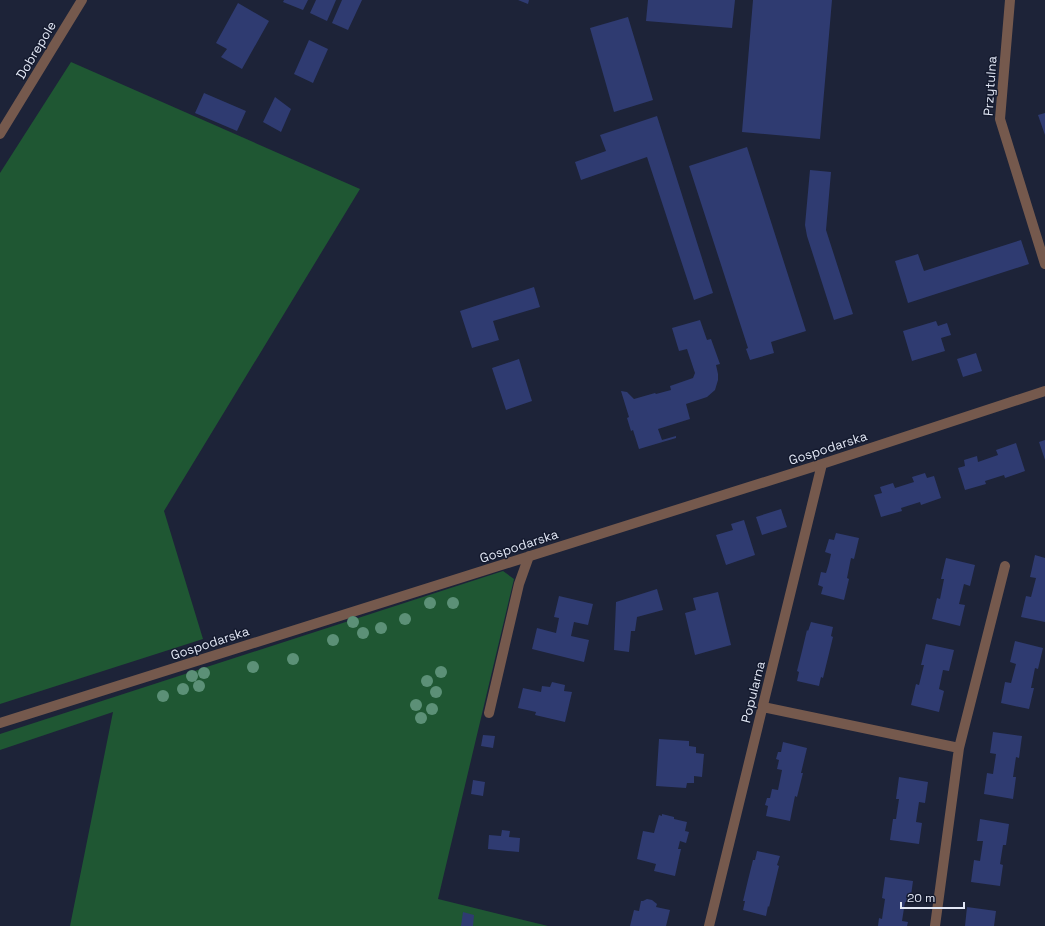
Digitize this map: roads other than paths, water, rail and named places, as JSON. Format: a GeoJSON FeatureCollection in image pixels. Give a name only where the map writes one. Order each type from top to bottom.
{"type":"FeatureCollection","features":[{"type":"Feature","properties":{"kind":"street","name":"Dobrepole"},"geometry":{"type":"LineString","coordinates":[[0,134],[82,0]]}},
{"type":"Feature","properties":{"kind":"street","name":"Przytulna"},"geometry":{"type":"LineString","coordinates":[[1010,0],[1000,119],[1045,264]]}},
{"type":"Feature","properties":{"kind":"street","name":"Gospodarska"},"geometry":{"type":"LineString","coordinates":[[0,723],[822,464],[1045,391]]}},
{"type":"Feature","properties":{"kind":"street","name":"Popularna"},"geometry":{"type":"LineString","coordinates":[[709,926],[822,464]]}},
{"type":"Feature","properties":{"kind":"street"},"geometry":{"type":"LineString","coordinates":[[489,713],[519,584],[529,556]]}},
{"type":"Feature","properties":{"kind":"street"},"geometry":{"type":"LineString","coordinates":[[935,926],[959,748],[1005,566]]}},
{"type":"Feature","properties":{"kind":"street"},"geometry":{"type":"LineString","coordinates":[[763,706],[959,748]]}}]}
